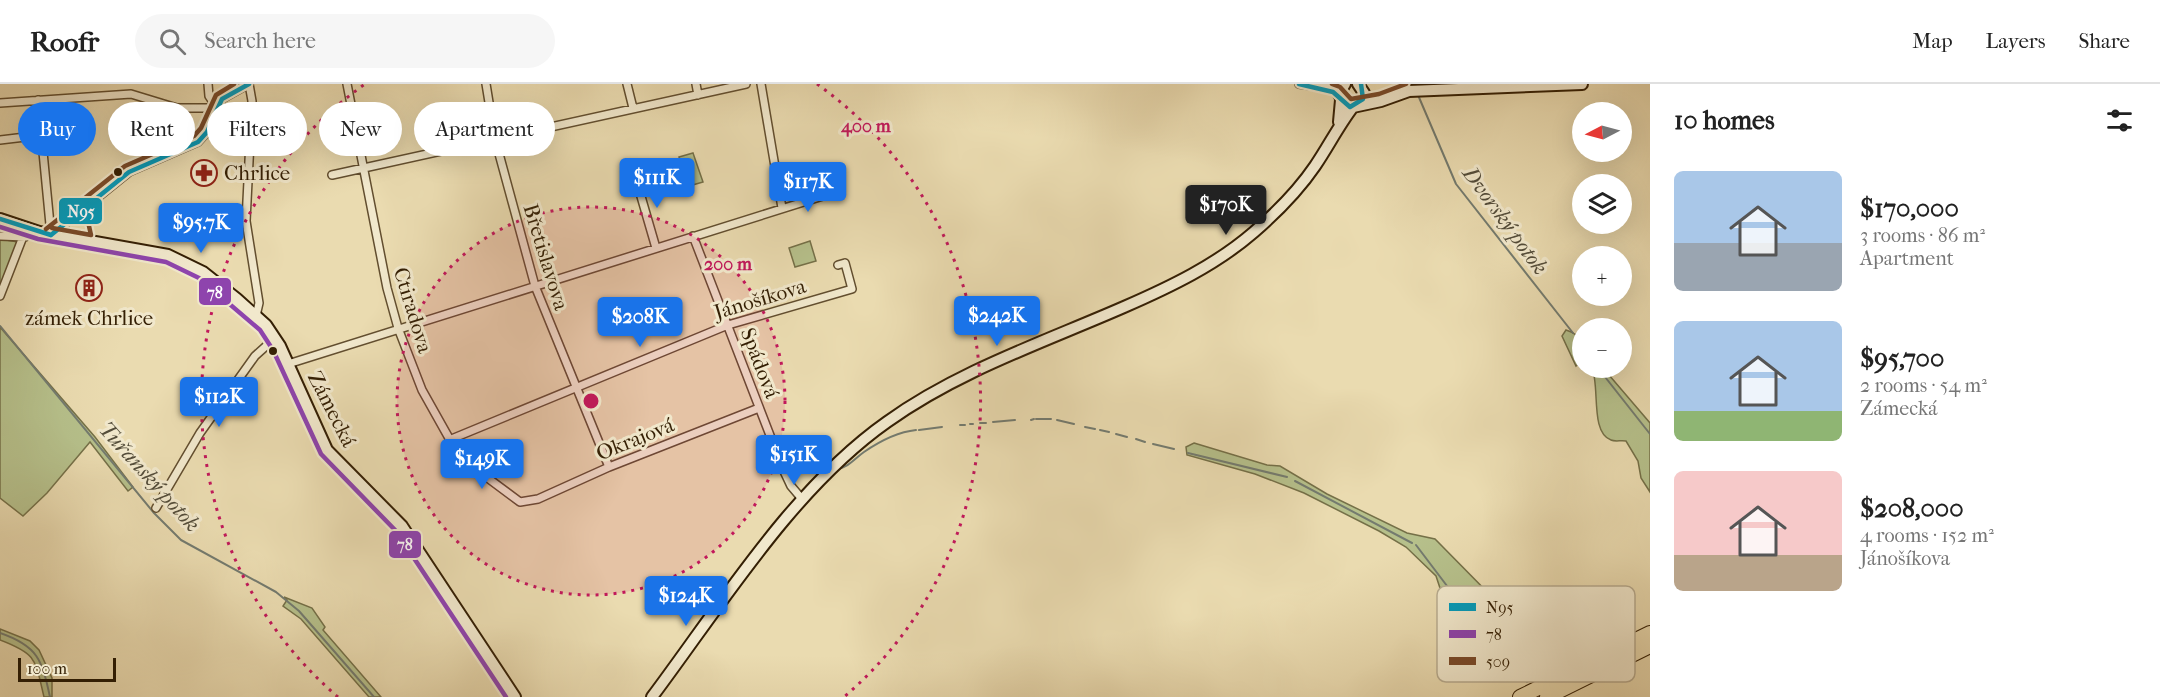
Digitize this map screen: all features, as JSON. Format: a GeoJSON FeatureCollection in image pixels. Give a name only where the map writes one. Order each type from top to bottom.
{"type":"FeatureCollection","features":[{"type":"Feature","properties":{"kind":"highway"},"geometry":{"type":"LineString","coordinates":[[1635,640],[1650,633]]}},
{"type":"Feature","properties":{"kind":"highway"},"geometry":{"type":"LineString","coordinates":[[1635,653],[1650,646]]}},
{"type":"Feature","properties":{"kind":"highway"},"geometry":{"type":"LineString","coordinates":[[1520,697],[1550,682]]}},
{"type":"Feature","properties":{"kind":"highway"},"geometry":{"type":"LineString","coordinates":[[1547,697],[1577,682]]}},
{"type":"Feature","properties":{"kind":"street"},"geometry":{"type":"LineString","coordinates":[[208,84],[209,96],[213,102]]}},
{"type":"Feature","properties":{"kind":"street"},"geometry":{"type":"LineString","coordinates":[[221,102],[224,98],[249,84],[252,101],[246,221],[258,303],[256,316]]}},
{"type":"Feature","properties":{"kind":"street","name":"Ctiradova"},"geometry":{"type":"LineString","coordinates":[[347,84],[387,288],[398,328],[427,402],[449,440],[470,464],[516,501],[525,503]]}},
{"type":"Feature","properties":{"kind":"street","name":"Břetislavova"},"geometry":{"type":"LineString","coordinates":[[486,84],[489,102]]}},
{"type":"Feature","properties":{"kind":"street"},"geometry":{"type":"LineString","coordinates":[[627,84],[633,108]]}},
{"type":"Feature","properties":{"kind":"street"},"geometry":{"type":"LineString","coordinates":[[696,84],[698,95]]}},
{"type":"Feature","properties":{"kind":"street"},"geometry":{"type":"LineString","coordinates":[[555,126],[746,84]]}},
{"type":"Feature","properties":{"kind":"street"},"geometry":{"type":"LineString","coordinates":[[761,84],[782,208]]}},
{"type":"Feature","properties":{"kind":"street"},"geometry":{"type":"LineString","coordinates":[[1299,84],[1319,87],[1345,84],[1340,99],[1342,111],[1335,134]]}},
{"type":"Feature","properties":{"kind":"street"},"geometry":{"type":"LineString","coordinates":[[1359,93],[1381,101],[1414,91],[1582,84]]}},
{"type":"Feature","properties":{"kind":"street"},"geometry":{"type":"LineString","coordinates":[[1319,87],[1340,99],[1345,105],[1359,93]]}},
{"type":"Feature","properties":{"kind":"street"},"geometry":{"type":"LineString","coordinates":[[652,697],[802,499],[856,445],[927,396],[1174,284],[1228,252],[1292,195],[1313,168],[1359,93]]}},
{"type":"Feature","properties":{"kind":"street"},"geometry":{"type":"LineString","coordinates":[[0,103],[131,94],[177,108],[207,108]]}},
{"type":"Feature","properties":{"kind":"street"},"geometry":{"type":"LineString","coordinates":[[51,235],[129,172],[198,142],[207,132]]}},
{"type":"Feature","properties":{"kind":"street"},"geometry":{"type":"LineString","coordinates":[[0,140],[18,138]]}},
{"type":"Feature","properties":{"kind":"street"},"geometry":{"type":"LineString","coordinates":[[44,156],[51,235]]}},
{"type":"Feature","properties":{"kind":"street"},"geometry":{"type":"LineString","coordinates":[[332,175],[415,156]]}},
{"type":"Feature","properties":{"kind":"street","name":"Břetislavova"},"geometry":{"type":"LineString","coordinates":[[500,156],[535,286],[609,467]]}},
{"type":"Feature","properties":{"kind":"street"},"geometry":{"type":"LineString","coordinates":[[656,248],[638,186],[670,176]]}},
{"type":"Feature","properties":{"kind":"street"},"geometry":{"type":"LineString","coordinates":[[288,364],[826,195]]}},
{"type":"Feature","properties":{"kind":"street","name":"Zámecká"},"geometry":{"type":"LineString","coordinates":[[0,219],[26,233],[146,250],[179,258],[203,272],[256,316],[275,338],[327,450],[344,470],[388,510],[414,542],[515,697]]}},
{"type":"Feature","properties":{"kind":"street"},"geometry":{"type":"LineString","coordinates":[[0,236],[26,233],[0,296]]}},
{"type":"Feature","properties":{"kind":"street","name":"Spádová"},"geometry":{"type":"LineString","coordinates":[[693,236],[789,482],[802,499]]}},
{"type":"Feature","properties":{"kind":"street","name":"Jánošíkova"},"geometry":{"type":"LineString","coordinates":[[449,440],[728,325],[852,289],[844,263],[838,266]]}},
{"type":"Feature","properties":{"kind":"street"},"geometry":{"type":"LineString","coordinates":[[156,508],[195,440],[255,356],[275,338]]}},
{"type":"Feature","properties":{"kind":"street","name":"Okrajová"},"geometry":{"type":"LineString","coordinates":[[525,503],[759,408]]}},
{"type":"Feature","properties":{"kind":"green space"},"geometry":{"type":"Polygon","coordinates":[[[693,153],[703,182],[689,186],[679,157],[693,153]]]}},
{"type":"Feature","properties":{"kind":"green space"},"geometry":{"type":"Polygon","coordinates":[[[0,239],[18,242],[0,288],[0,239]]]}},
{"type":"Feature","properties":{"kind":"green space"},"geometry":{"type":"Polygon","coordinates":[[[810,241],[816,261],[795,267],[789,248],[810,241]]]}},
{"type":"Feature","properties":{"kind":"green space"},"geometry":{"type":"Polygon","coordinates":[[[0,327],[95,437],[133,487],[128,491],[90,442],[47,493],[23,516],[0,498],[0,327]]]}},
{"type":"Feature","properties":{"kind":"green space"},"geometry":{"type":"Polygon","coordinates":[[[1566,330],[1572,332],[1572,357],[1562,336],[1566,330]]]}},
{"type":"Feature","properties":{"kind":"green space"},"geometry":{"type":"Polygon","coordinates":[[[1594,378],[1612,378],[1650,423],[1650,492],[1641,478],[1638,461],[1626,441],[1614,441],[1604,436],[1600,428],[1594,378]]]}},
{"type":"Feature","properties":{"kind":"green space"},"geometry":{"type":"Polygon","coordinates":[[[1194,443],[1267,465],[1280,466],[1327,494],[1407,533],[1435,539],[1481,586],[1439,586],[1436,576],[1406,547],[1379,531],[1304,493],[1255,474],[1187,455],[1186,447],[1194,443]]]}},
{"type":"Feature","properties":{"kind":"green space"},"geometry":{"type":"Polygon","coordinates":[[[284,597],[312,608],[325,627],[323,630],[381,697],[369,697],[301,619],[283,606],[287,600],[284,597]]]}},
{"type":"Feature","properties":{"kind":"green space"},"geometry":{"type":"Polygon","coordinates":[[[0,629],[30,641],[39,650],[52,678],[52,697],[44,697],[39,674],[28,654],[0,640],[0,629]]]}},
{"type":"Feature","properties":{"kind":"waterway","name":"Dvorský potok"},"geometry":{"type":"LineString","coordinates":[[1418,95],[1456,184],[1572,332]]}},
{"type":"Feature","properties":{"kind":"waterway","name":"Tuřanský potok"},"geometry":{"type":"LineString","coordinates":[[0,326],[154,513],[181,540],[276,592],[299,611],[374,697]]}},
{"type":"Feature","properties":{"kind":"waterway","name":"Dvorský potok"},"geometry":{"type":"LineString","coordinates":[[1606,378],[1650,434]]}},
{"type":"Feature","properties":{"kind":"waterway"},"geometry":{"type":"LineString","coordinates":[[1036,419],[1051,419]]}},
{"type":"Feature","properties":{"kind":"waterway"},"geometry":{"type":"LineString","coordinates":[[993,422],[1015,420]]}},
{"type":"Feature","properties":{"kind":"waterway"},"geometry":{"type":"LineString","coordinates":[[1057,420],[1074,424]]}},
{"type":"Feature","properties":{"kind":"waterway"},"geometry":{"type":"LineString","coordinates":[[980,423],[986,423]]}},
{"type":"Feature","properties":{"kind":"waterway"},"geometry":{"type":"LineString","coordinates":[[960,425],[965,425]]}},
{"type":"Feature","properties":{"kind":"waterway"},"geometry":{"type":"LineString","coordinates":[[919,430],[942,427]]}},
{"type":"Feature","properties":{"kind":"waterway"},"geometry":{"type":"LineString","coordinates":[[1085,427],[1095,429]]}},
{"type":"Feature","properties":{"kind":"waterway"},"geometry":{"type":"LineString","coordinates":[[837,469],[848,465],[882,441],[916,430]]}},
{"type":"Feature","properties":{"kind":"waterway"},"geometry":{"type":"LineString","coordinates":[[1100,430],[1109,432]]}},
{"type":"Feature","properties":{"kind":"waterway"},"geometry":{"type":"LineString","coordinates":[[1116,434],[1127,437]]}},
{"type":"Feature","properties":{"kind":"waterway"},"geometry":{"type":"LineString","coordinates":[[1136,439],[1145,442]]}},
{"type":"Feature","properties":{"kind":"waterway"},"geometry":{"type":"LineString","coordinates":[[1153,444],[1174,449]]}},
{"type":"Feature","properties":{"kind":"waterway"},"geometry":{"type":"LineString","coordinates":[[1188,453],[1287,477]]}},
{"type":"Feature","properties":{"kind":"waterway"},"geometry":{"type":"LineString","coordinates":[[1295,481],[1412,543]]}},
{"type":"Feature","properties":{"kind":"waterway"},"geometry":{"type":"LineString","coordinates":[[1416,545],[1447,586]]}},
{"type":"Feature","properties":{"kind":"waterway"},"geometry":{"type":"LineString","coordinates":[[0,633],[23,643],[36,656],[41,664],[50,697]]}},
{"type":"Feature","properties":{"kind":"transit line","name":"509"},"geometry":{"type":"LineString","coordinates":[[46,229],[125,166],[194,136],[201,128],[216,95],[234,84]]}},
{"type":"Feature","properties":{"kind":"transit line","name":"N95"},"geometry":{"type":"LineString","coordinates":[[51,235],[129,172],[198,142],[207,132],[222,99],[249,84]]}},
{"type":"Feature","properties":{"kind":"transit line","name":"N95"},"geometry":{"type":"LineString","coordinates":[[1299,84],[1333,92],[1350,107],[1363,99],[1361,84]]}},
{"type":"Feature","properties":{"kind":"transit line","name":"509"},"geometry":{"type":"LineString","coordinates":[[1332,84],[1340,87],[1351,99],[1379,94],[1406,84]]}},
{"type":"Feature","properties":{"kind":"transit line","name":"509"},"geometry":{"type":"LineString","coordinates":[[52,228],[91,235],[84,204]]}},
{"type":"Feature","properties":{"kind":"transit line","name":"N95"},"geometry":{"type":"LineString","coordinates":[[0,219],[51,235]]}},
{"type":"Feature","properties":{"kind":"transit line","name":"78"},"geometry":{"type":"LineString","coordinates":[[0,227],[38,239],[166,262],[199,278],[260,330],[273,350],[321,454],[396,531],[506,697]]}},
{"type":"Feature","properties":{"kind":"place","name":"Chrlice"},"geometry":{"type":"Point","coordinates":[204,173]}},
{"type":"Feature","properties":{"kind":"place","name":"zámek Chrlice"},"geometry":{"type":"Point","coordinates":[89,288]}}]}
